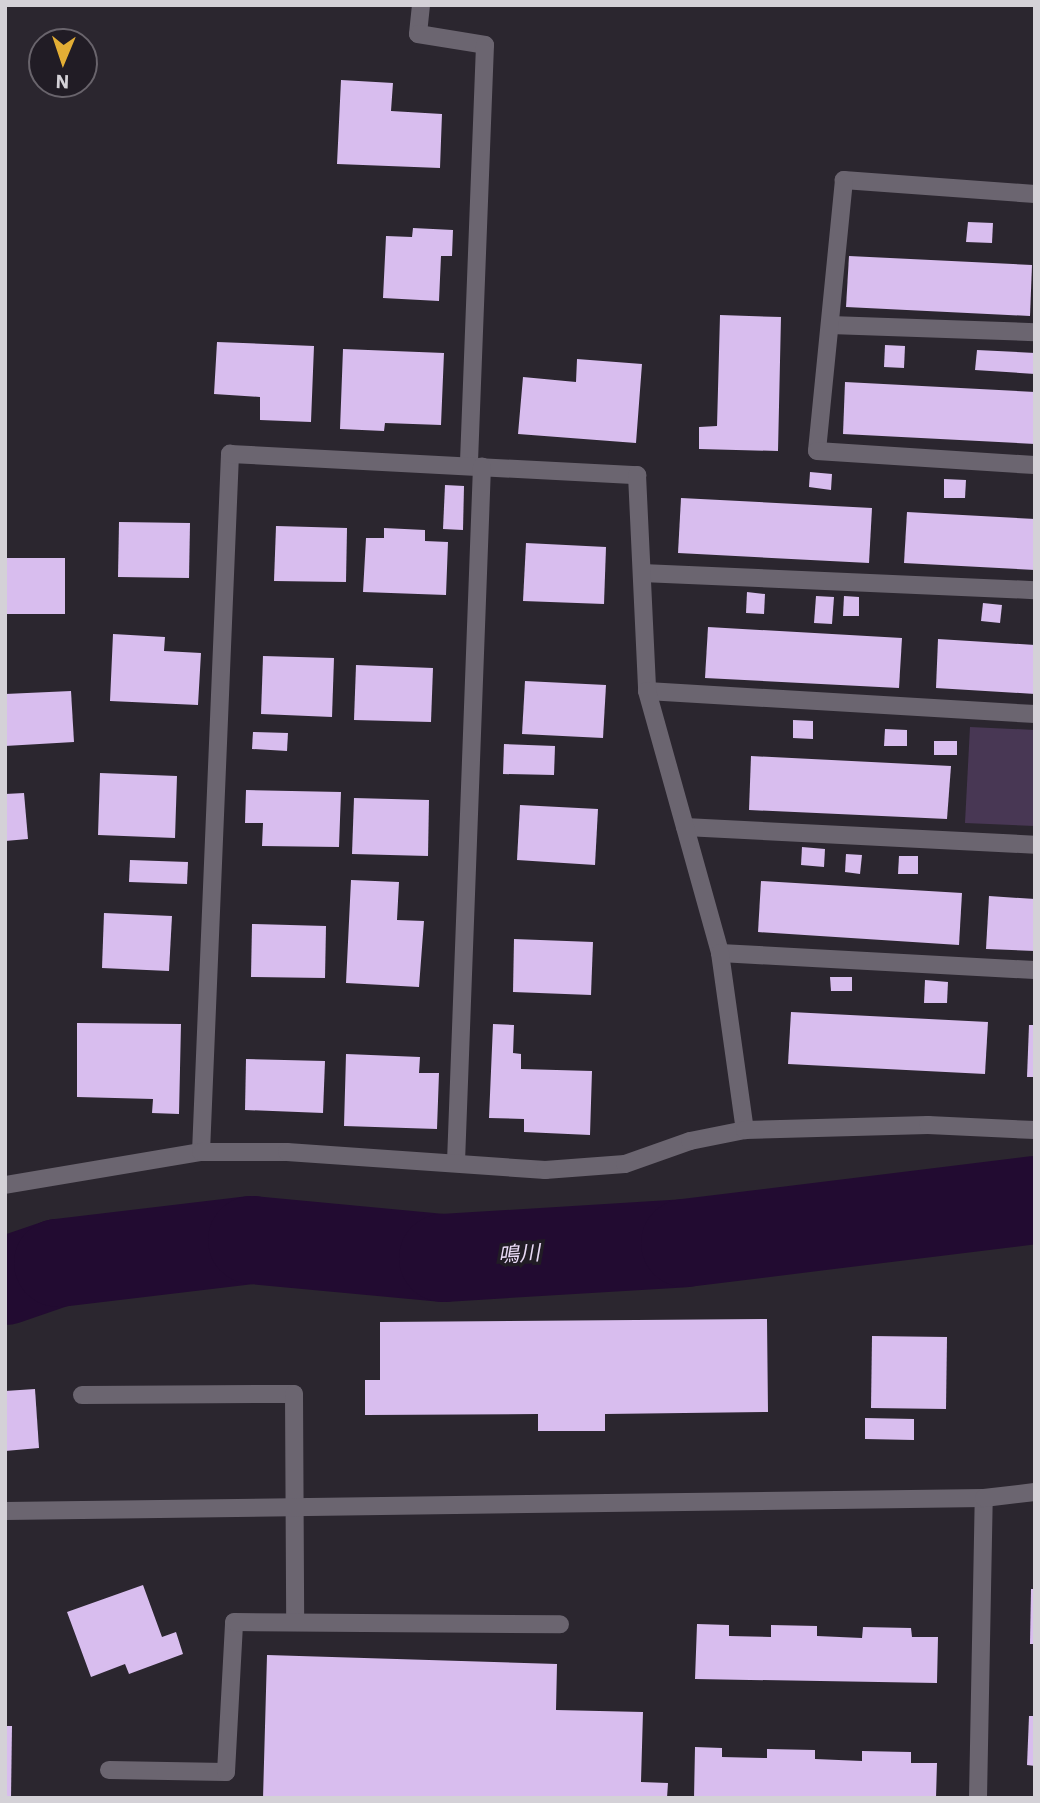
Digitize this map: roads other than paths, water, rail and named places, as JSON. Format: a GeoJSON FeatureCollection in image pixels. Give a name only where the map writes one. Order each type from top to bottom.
{"type":"FeatureCollection","features":[{"type":"Feature","properties":{"kind":"street"},"geometry":{"type":"LineString","coordinates":[[421,5],[418,34],[485,45],[456,1162]]}},
{"type":"Feature","properties":{"kind":"street"},"geometry":{"type":"LineString","coordinates":[[1035,194],[844,180],[817,451],[1035,465]]}},
{"type":"Feature","properties":{"kind":"street"},"geometry":{"type":"LineString","coordinates":[[830,325],[1035,332]]}},
{"type":"Feature","properties":{"kind":"street"},"geometry":{"type":"LineString","coordinates":[[201,1152],[230,454],[637,475],[648,691],[720,953],[745,1130]]}},
{"type":"Feature","properties":{"kind":"street"},"geometry":{"type":"LineString","coordinates":[[642,573],[1035,590]]}},
{"type":"Feature","properties":{"kind":"street"},"geometry":{"type":"LineString","coordinates":[[648,691],[1035,713]]}},
{"type":"Feature","properties":{"kind":"street"},"geometry":{"type":"LineString","coordinates":[[685,827],[1035,845]]}},
{"type":"Feature","properties":{"kind":"street"},"geometry":{"type":"LineString","coordinates":[[720,953],[1035,970]]}},
{"type":"Feature","properties":{"kind":"street"},"geometry":{"type":"LineString","coordinates":[[5,1185],[201,1152],[287,1152],[545,1170],[625,1164],[690,1141],[745,1130],[928,1125],[1035,1130]]}},
{"type":"Feature","properties":{"kind":"street"},"geometry":{"type":"LineString","coordinates":[[82,1395],[294,1394],[295,1620]]}},
{"type":"Feature","properties":{"kind":"street"},"geometry":{"type":"LineString","coordinates":[[5,1511],[984,1498],[1035,1492]]}},
{"type":"Feature","properties":{"kind":"street"},"geometry":{"type":"LineString","coordinates":[[978,1798],[984,1498]]}},
{"type":"Feature","properties":{"kind":"street"},"geometry":{"type":"LineString","coordinates":[[109,1770],[226,1772],[234,1622],[295,1620],[560,1624]]}},
{"type":"Feature","properties":{"kind":"waterway","name":"鳴川"},"geometry":{"type":"LineString","coordinates":[[5,1281],[58,1263],[252,1240],[443,1258],[685,1243],[1035,1200]]}}]}
